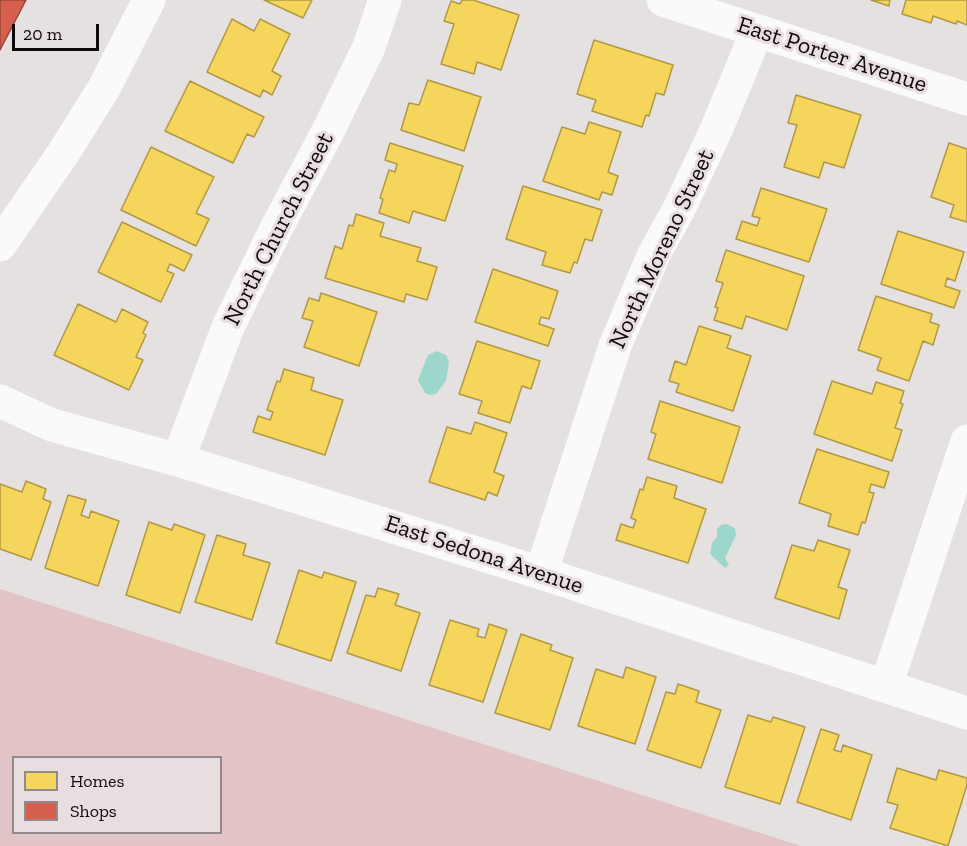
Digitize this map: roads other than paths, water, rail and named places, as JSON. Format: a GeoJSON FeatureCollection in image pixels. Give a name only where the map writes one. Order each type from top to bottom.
{"type":"FeatureCollection","features":[{"type":"Feature","properties":{"kind":"street"},"geometry":{"type":"LineString","coordinates":[[0,245],[64,152],[104,88],[149,0]]}},
{"type":"Feature","properties":{"kind":"street","name":"North Church Street"},"geometry":{"type":"LineString","coordinates":[[178,460],[228,327],[369,48],[385,0]]}},
{"type":"Feature","properties":{"kind":"street","name":"East Porter Avenue"},"geometry":{"type":"LineString","coordinates":[[663,0],[967,99]]}},
{"type":"Feature","properties":{"kind":"street","name":"North Moreno Street"},"geometry":{"type":"LineString","coordinates":[[541,573],[615,346],[654,254],[710,146],[757,31]]}},
{"type":"Feature","properties":{"kind":"street","name":"East Sedona Avenue"},"geometry":{"type":"LineString","coordinates":[[0,400],[52,425],[178,460],[541,573],[967,714]]}},
{"type":"Feature","properties":{"kind":"street"},"geometry":{"type":"LineString","coordinates":[[886,686],[967,441]]}}]}
